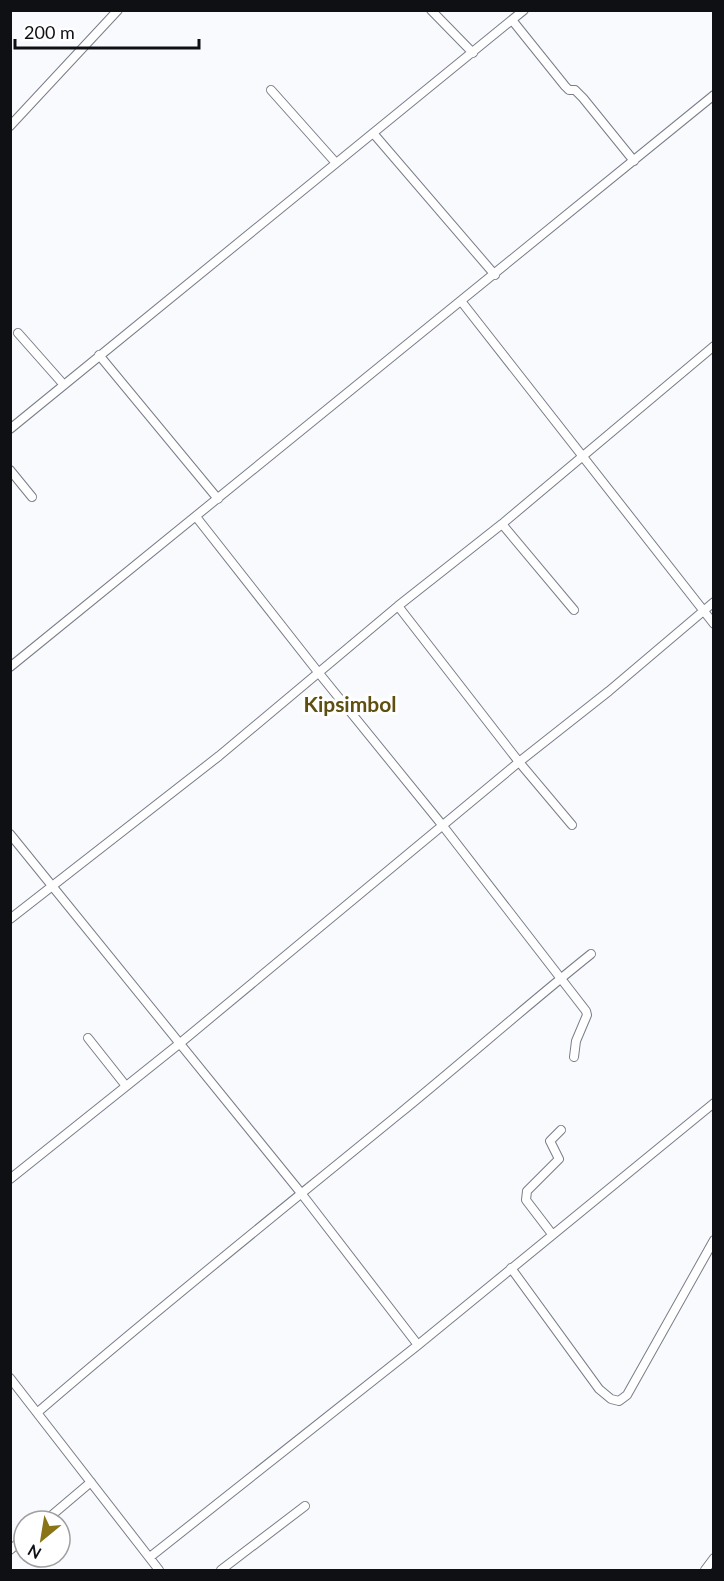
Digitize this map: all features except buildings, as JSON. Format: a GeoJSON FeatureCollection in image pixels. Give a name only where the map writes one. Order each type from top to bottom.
{"type":"FeatureCollection","features":[{"type":"Feature","properties":{"kind":"street"},"geometry":{"type":"LineString","coordinates":[[10,126],[118,10]]}},
{"type":"Feature","properties":{"kind":"street"},"geometry":{"type":"LineString","coordinates":[[431,10],[473,53]]}},
{"type":"Feature","properties":{"kind":"street"},"geometry":{"type":"LineString","coordinates":[[10,429],[524,10]]}},
{"type":"Feature","properties":{"kind":"street"},"geometry":{"type":"LineString","coordinates":[[512,20],[565,86],[569,90],[575,90],[583,98],[634,161]]}},
{"type":"Feature","properties":{"kind":"street"},"geometry":{"type":"LineString","coordinates":[[271,90],[336,162]]}},
{"type":"Feature","properties":{"kind":"street"},"geometry":{"type":"LineString","coordinates":[[10,668],[714,95]]}},
{"type":"Feature","properties":{"kind":"street"},"geometry":{"type":"LineString","coordinates":[[373,134],[495,275]]}},
{"type":"Feature","properties":{"kind":"street"},"geometry":{"type":"LineString","coordinates":[[461,301],[714,624]]}},
{"type":"Feature","properties":{"kind":"street"},"geometry":{"type":"LineString","coordinates":[[18,333],[64,385]]}},
{"type":"Feature","properties":{"kind":"street"},"geometry":{"type":"LineString","coordinates":[[10,919],[219,756],[398,606],[502,524],[714,346]]}},
{"type":"Feature","properties":{"kind":"street"},"geometry":{"type":"LineString","coordinates":[[99,355],[218,499]]}},
{"type":"Feature","properties":{"kind":"street"},"geometry":{"type":"LineString","coordinates":[[10,470],[32,497]]}},
{"type":"Feature","properties":{"kind":"street"},"geometry":{"type":"LineString","coordinates":[[197,518],[443,826],[587,1015],[576,1041],[574,1057]]}},
{"type":"Feature","properties":{"kind":"street"},"geometry":{"type":"LineString","coordinates":[[502,524],[574,610]]}},
{"type":"Feature","properties":{"kind":"street"},"geometry":{"type":"LineString","coordinates":[[10,1179],[180,1044],[714,602]]}},
{"type":"Feature","properties":{"kind":"street"},"geometry":{"type":"LineString","coordinates":[[398,606],[519,762],[572,825]]}},
{"type":"Feature","properties":{"kind":"street"},"geometry":{"type":"LineString","coordinates":[[10,834],[301,1193],[418,1345]]}},
{"type":"Feature","properties":{"kind":"street"},"geometry":{"type":"LineString","coordinates":[[38,1412],[150,1316],[591,954]]}},
{"type":"Feature","properties":{"kind":"street"},"geometry":{"type":"LineString","coordinates":[[88,1038],[126,1086]]}},
{"type":"Feature","properties":{"kind":"street"},"geometry":{"type":"LineString","coordinates":[[150,1557],[418,1345],[714,1103]]}},
{"type":"Feature","properties":{"kind":"street"},"geometry":{"type":"LineString","coordinates":[[552,1234],[526,1200],[525,1195],[559,1159],[550,1141],[561,1130]]}},
{"type":"Feature","properties":{"kind":"street"},"geometry":{"type":"LineString","coordinates":[[511,1268],[599,1389],[611,1399],[619,1401],[627,1395],[714,1240]]}},
{"type":"Feature","properties":{"kind":"street"},"geometry":{"type":"LineString","coordinates":[[10,1378],[159,1570]]}},
{"type":"Feature","properties":{"kind":"street"},"geometry":{"type":"LineString","coordinates":[[59,1509],[91,1482]]}},
{"type":"Feature","properties":{"kind":"street"},"geometry":{"type":"LineString","coordinates":[[222,1570],[305,1506]]}},
{"type":"Feature","properties":{"kind":"street"},"geometry":{"type":"LineString","coordinates":[[705,1570],[714,1558]]}},
{"type":"Feature","properties":{"kind":"district","name":"Kipsimbol"},"geometry":{"type":"Point","coordinates":[350,705]}}]}
